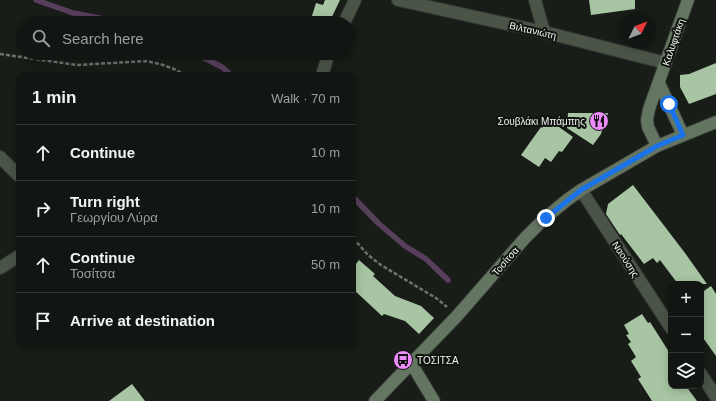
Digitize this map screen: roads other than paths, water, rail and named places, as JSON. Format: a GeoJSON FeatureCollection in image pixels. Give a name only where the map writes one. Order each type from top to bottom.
{"type":"FeatureCollection","features":[{"type":"Feature","properties":{"kind":"main road","name":"Καλυφτάκη"},"geometry":{"type":"LineString","coordinates":[[657,146],[648,127],[647,120],[649,109],[688,0]]}},
{"type":"Feature","properties":{"kind":"main road"},"geometry":{"type":"LineString","coordinates":[[659,83],[683,135]]}},
{"type":"Feature","properties":{"kind":"main road","name":"Τοσίτσα"},"geometry":{"type":"LineString","coordinates":[[375,401],[457,316],[525,238],[546,218],[581,190],[657,146],[716,122]]}},
{"type":"Feature","properties":{"kind":"main road"},"geometry":{"type":"LineString","coordinates":[[410,363],[434,401]]}},
{"type":"Feature","properties":{"kind":"street"},"geometry":{"type":"LineString","coordinates":[[347,16],[355,0]]}},
{"type":"Feature","properties":{"kind":"street","name":"Βιλτανιώτη"},"geometry":{"type":"LineString","coordinates":[[398,0],[544,32],[666,63]]}},
{"type":"Feature","properties":{"kind":"street"},"geometry":{"type":"LineString","coordinates":[[535,0],[544,32]]}},
{"type":"Feature","properties":{"kind":"street"},"geometry":{"type":"LineString","coordinates":[[323,72],[327,60]]}},
{"type":"Feature","properties":{"kind":"street"},"geometry":{"type":"LineString","coordinates":[[0,157],[16,173]]}},
{"type":"Feature","properties":{"kind":"street","name":"Ναούσης"},"geometry":{"type":"LineString","coordinates":[[581,190],[668,323]]}},
{"type":"Feature","properties":{"kind":"street"},"geometry":{"type":"LineString","coordinates":[[0,268],[16,258]]}},
{"type":"Feature","properties":{"kind":"street"},"geometry":{"type":"LineString","coordinates":[[704,379],[716,397]]}},
{"type":"Feature","properties":{"kind":"waterway"},"geometry":{"type":"LineString","coordinates":[[36,0],[73,13],[89,16]]}},
{"type":"Feature","properties":{"kind":"waterway"},"geometry":{"type":"LineString","coordinates":[[208,60],[222,67],[228,72]]}},
{"type":"Feature","properties":{"kind":"waterway"},"geometry":{"type":"LineString","coordinates":[[356,200],[378,223],[405,246],[426,259],[448,280]]}},
{"type":"Feature","properties":{"kind":"place","name":"Σουβλάκι Μπάμπης"},"geometry":{"type":"Point","coordinates":[599,121]}},
{"type":"Feature","properties":{"kind":"place","name":"ΤΟΣΙΤΣΑ"},"geometry":{"type":"Point","coordinates":[403,360]}}]}
